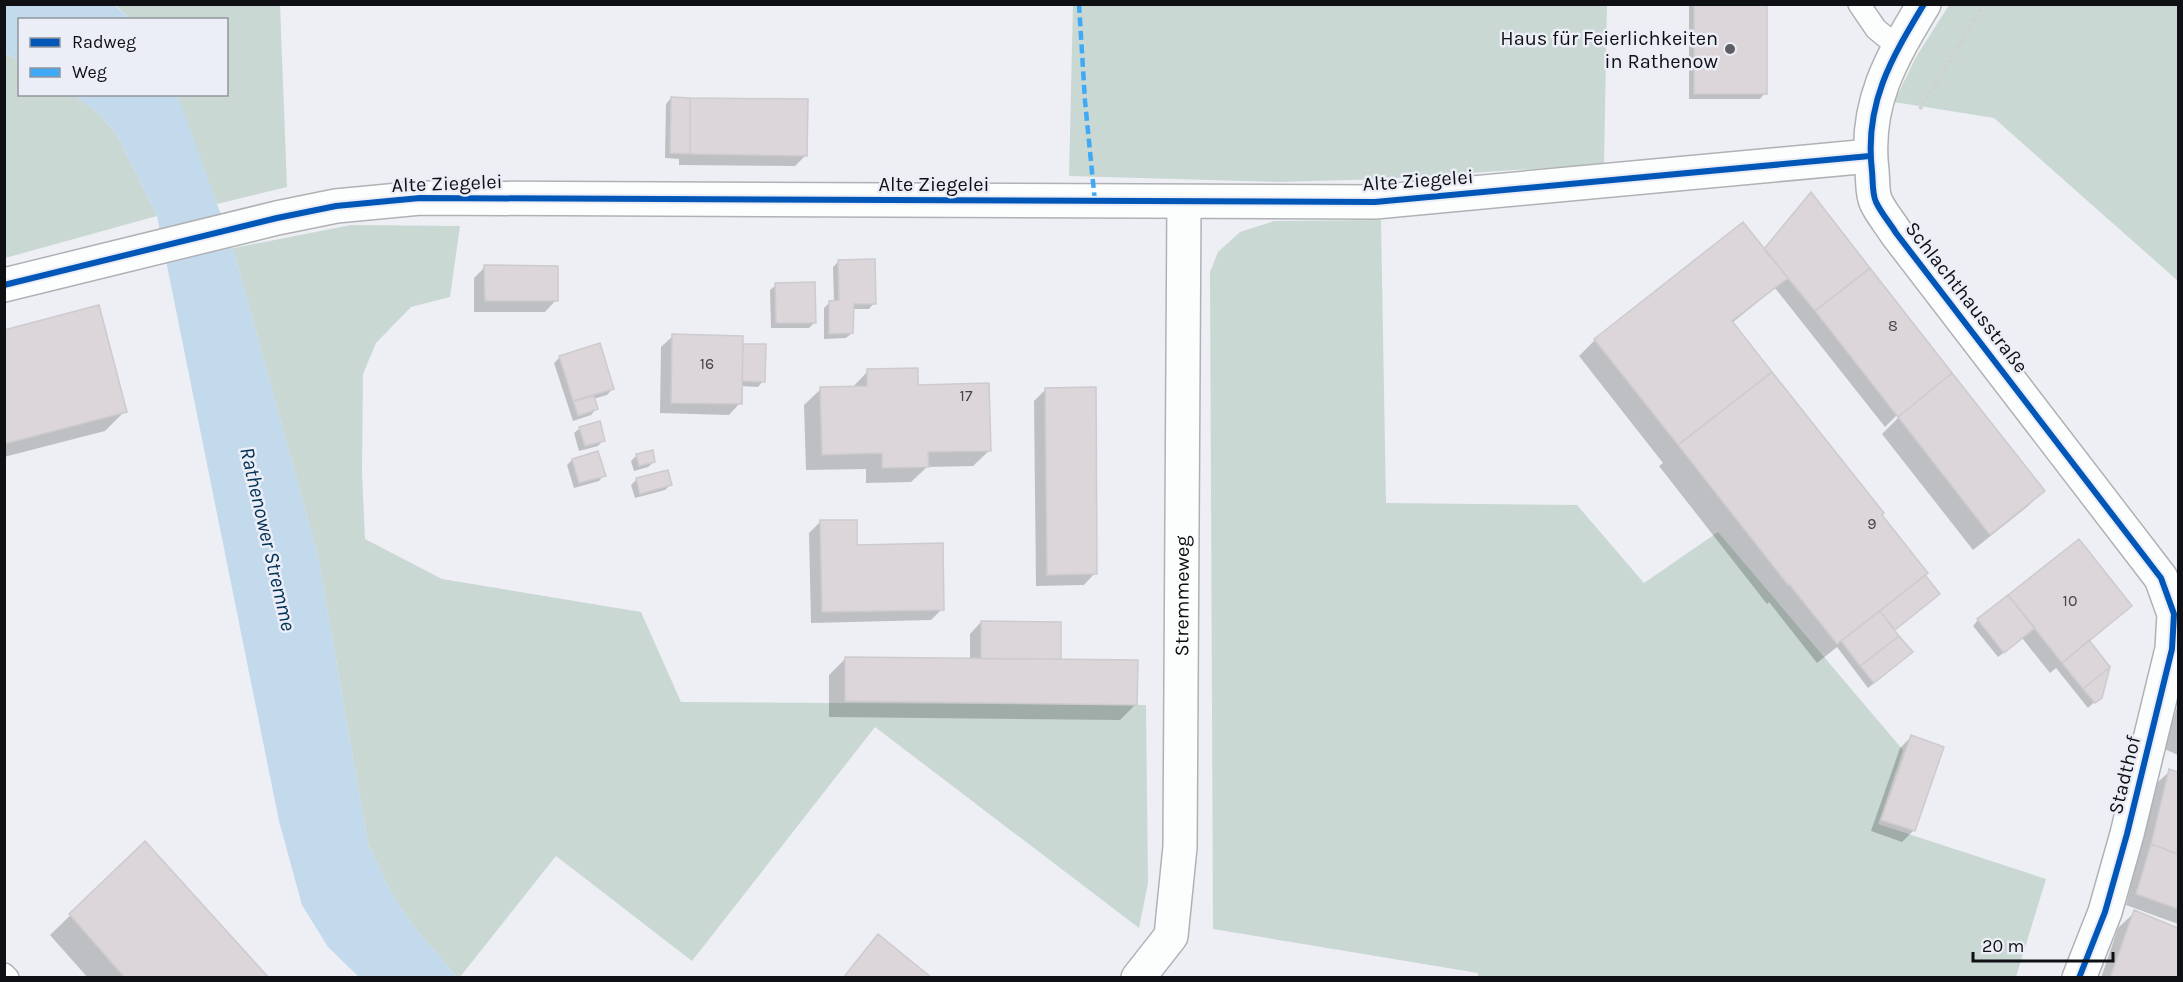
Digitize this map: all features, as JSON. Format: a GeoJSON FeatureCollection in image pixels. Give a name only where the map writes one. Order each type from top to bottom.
{"type":"FeatureCollection","features":[{"type":"Feature","properties":{"kind":"street","name":"Schlachthausstraße"},"geometry":{"type":"LineString","coordinates":[[1924,4],[1898,47],[1880,88],[1871,123],[1870,156],[1875,201],[1896,233],[2055,438],[2170,572]]}},
{"type":"Feature","properties":{"kind":"street","name":"Alte Ziegelei"},"geometry":{"type":"LineString","coordinates":[[4,285],[277,218],[336,206],[420,198],[1375,202],[1870,156]]}},
{"type":"Feature","properties":{"kind":"street","name":"Stremmeweg"},"geometry":{"type":"LineString","coordinates":[[1138,978],[1171,936],[1180,847],[1184,202]]}},
{"type":"Feature","properties":{"kind":"street","name":"Stadthof"},"geometry":{"type":"LineString","coordinates":[[2079,978],[2105,912],[2127,834],[2172,649],[2175,614],[2170,572]]}},
{"type":"Feature","properties":{"kind":"lane"},"geometry":{"type":"LineString","coordinates":[[1859,4],[1876,29],[1898,47]]}},
{"type":"Feature","properties":{"kind":"lane"},"geometry":{"type":"LineString","coordinates":[[4,974],[8,978]]}},
{"type":"Feature","properties":{"kind":"path"},"geometry":{"type":"LineString","coordinates":[[1918,111],[1984,4]]}},
{"type":"Feature","properties":{"kind":"shaded area"},"geometry":{"type":"Polygon","coordinates":[[[115,5],[280,5],[287,187],[217,204],[177,96],[228,96],[228,18],[130,18],[115,5]]]}},
{"type":"Feature","properties":{"kind":"shaded area"},"geometry":{"type":"Polygon","coordinates":[[[1073,5],[1607,5],[1604,164],[1381,179],[1279,182],[1069,176],[1073,5]]]}},
{"type":"Feature","properties":{"kind":"shaded area"},"geometry":{"type":"Polygon","coordinates":[[[1949,5],[2178,5],[2178,281],[1994,118],[1894,102],[1916,57],[1949,5]]]}},
{"type":"Feature","properties":{"kind":"shaded area"},"geometry":{"type":"Polygon","coordinates":[[[4,53],[18,60],[18,96],[75,96],[99,114],[116,133],[157,216],[5,258],[4,53]]]}},
{"type":"Feature","properties":{"kind":"shaded area"},"geometry":{"type":"Polygon","coordinates":[[[1381,220],[1386,503],[1577,505],[1644,583],[1718,532],[1903,750],[1878,824],[2046,879],[2016,977],[1478,977],[1478,973],[1213,929],[1210,272],[1218,252],[1240,232],[1274,221],[1381,220]]]}},
{"type":"Feature","properties":{"kind":"shaded area"},"geometry":{"type":"Polygon","coordinates":[[[351,225],[460,226],[450,297],[411,307],[376,343],[363,374],[362,472],[365,539],[442,579],[641,612],[681,702],[1146,705],[1148,883],[1139,928],[875,727],[692,961],[556,856],[460,977],[457,977],[414,927],[393,896],[368,844],[318,556],[233,248],[351,225]]]}},
{"type":"Feature","properties":{"kind":"water"},"geometry":{"type":"Polygon","coordinates":[[[4,5],[114,5],[130,18],[18,18],[18,60],[5,53],[4,5]]]}},
{"type":"Feature","properties":{"kind":"water","name":"Rathenower Stremme"},"geometry":{"type":"Polygon","coordinates":[[[75,96],[177,96],[181,104],[233,248],[318,556],[368,844],[393,896],[414,927],[457,977],[359,977],[328,947],[302,905],[279,821],[157,216],[116,133],[99,114],[75,96]]]}},
{"type":"Feature","properties":{"kind":"building","name":"Haus für Feierlichkeiten in Rathenow"},"geometry":{"type":"Polygon","coordinates":[[[1694,4],[1767,4],[1767,94],[1694,94],[1694,4]]]}},
{"type":"Feature","properties":{"kind":"building"},"geometry":{"type":"Polygon","coordinates":[[[671,97],[690,98],[690,154],[670,153],[671,97]]]}},
{"type":"Feature","properties":{"kind":"building"},"geometry":{"type":"Polygon","coordinates":[[[690,98],[808,99],[807,156],[690,154],[690,98]]]}},
{"type":"Feature","properties":{"kind":"building"},"geometry":{"type":"Polygon","coordinates":[[[1811,192],[1870,268],[1815,311],[1764,249],[1811,192]]]}},
{"type":"Feature","properties":{"kind":"building"},"geometry":{"type":"Polygon","coordinates":[[[1743,222],[1788,278],[1732,321],[1772,372],[1678,445],[1594,339],[1743,222]]]}},
{"type":"Feature","properties":{"kind":"building"},"geometry":{"type":"Polygon","coordinates":[[[875,259],[876,304],[854,304],[853,333],[829,334],[829,301],[839,300],[838,260],[875,259]]]}},
{"type":"Feature","properties":{"kind":"building"},"geometry":{"type":"Polygon","coordinates":[[[484,265],[558,266],[558,301],[485,301],[484,265]]]}},
{"type":"Feature","properties":{"kind":"building"},"geometry":{"type":"Polygon","coordinates":[[[1870,268],[1952,373],[1898,417],[1815,311],[1870,268]]]}},
{"type":"Feature","properties":{"kind":"building"},"geometry":{"type":"Polygon","coordinates":[[[815,282],[816,323],[776,323],[775,283],[815,282]]]}},
{"type":"Feature","properties":{"kind":"building"},"geometry":{"type":"Polygon","coordinates":[[[99,305],[127,412],[4,444],[4,330],[99,305]]]}},
{"type":"Feature","properties":{"kind":"building"},"geometry":{"type":"Polygon","coordinates":[[[672,334],[743,336],[742,404],[671,403],[672,334]]]}},
{"type":"Feature","properties":{"kind":"building"},"geometry":{"type":"Polygon","coordinates":[[[600,343],[614,389],[573,401],[559,356],[600,343]]]}},
{"type":"Feature","properties":{"kind":"building"},"geometry":{"type":"Polygon","coordinates":[[[743,344],[766,344],[765,382],[742,381],[743,344]]]}},
{"type":"Feature","properties":{"kind":"building"},"geometry":{"type":"Polygon","coordinates":[[[918,368],[918,385],[989,383],[991,451],[928,452],[929,467],[882,468],[882,453],[822,455],[820,387],[867,386],[867,369],[918,368]]]}},
{"type":"Feature","properties":{"kind":"building"},"geometry":{"type":"Polygon","coordinates":[[[1772,372],[1884,513],[1882,515],[1928,573],[1837,644],[1678,445],[1772,372]]]}},
{"type":"Feature","properties":{"kind":"building"},"geometry":{"type":"Polygon","coordinates":[[[1952,373],[2045,491],[1990,535],[1898,417],[1952,373]]]}},
{"type":"Feature","properties":{"kind":"building"},"geometry":{"type":"Polygon","coordinates":[[[1096,387],[1097,574],[1047,575],[1045,388],[1096,387]]]}},
{"type":"Feature","properties":{"kind":"building"},"geometry":{"type":"Polygon","coordinates":[[[594,396],[598,409],[578,416],[573,401],[594,396]]]}},
{"type":"Feature","properties":{"kind":"building"},"geometry":{"type":"Polygon","coordinates":[[[600,421],[605,441],[585,446],[579,427],[600,421]]]}},
{"type":"Feature","properties":{"kind":"building"},"geometry":{"type":"Polygon","coordinates":[[[653,450],[655,462],[639,466],[636,454],[653,450]]]}},
{"type":"Feature","properties":{"kind":"building"},"geometry":{"type":"Polygon","coordinates":[[[598,451],[606,476],[579,483],[572,459],[598,451]]]}},
{"type":"Feature","properties":{"kind":"building"},"geometry":{"type":"Polygon","coordinates":[[[668,470],[672,485],[640,494],[636,478],[668,470]]]}},
{"type":"Feature","properties":{"kind":"building"},"geometry":{"type":"Polygon","coordinates":[[[820,520],[857,520],[857,545],[943,543],[944,610],[822,612],[820,520]]]}},
{"type":"Feature","properties":{"kind":"building"},"geometry":{"type":"Polygon","coordinates":[[[2079,539],[2132,606],[2062,663],[2008,595],[2079,539]]]}},
{"type":"Feature","properties":{"kind":"building"},"geometry":{"type":"Polygon","coordinates":[[[1925,575],[1940,594],[1895,630],[1880,611],[1925,575]]]}},
{"type":"Feature","properties":{"kind":"building"},"geometry":{"type":"Polygon","coordinates":[[[2008,595],[2035,628],[2004,653],[1977,619],[2008,595]]]}},
{"type":"Feature","properties":{"kind":"building"},"geometry":{"type":"Polygon","coordinates":[[[1880,611],[1899,636],[1860,666],[1841,641],[1880,611]]]}},
{"type":"Feature","properties":{"kind":"building"},"geometry":{"type":"Polygon","coordinates":[[[981,621],[1061,622],[1061,659],[981,659],[981,621]]]}},
{"type":"Feature","properties":{"kind":"building"},"geometry":{"type":"Polygon","coordinates":[[[1899,636],[1913,652],[1874,683],[1860,666],[1899,636]]]}},
{"type":"Feature","properties":{"kind":"building"},"geometry":{"type":"Polygon","coordinates":[[[2089,640],[2110,667],[2083,689],[2062,663],[2089,640]]]}},
{"type":"Feature","properties":{"kind":"building"},"geometry":{"type":"Polygon","coordinates":[[[845,657],[1138,660],[1137,705],[845,701],[845,657]]]}},
{"type":"Feature","properties":{"kind":"building"},"geometry":{"type":"Polygon","coordinates":[[[2110,667],[2102,698],[2095,703],[2083,689],[2110,667]]]}},
{"type":"Feature","properties":{"kind":"building"},"geometry":{"type":"Polygon","coordinates":[[[1911,735],[1944,747],[1915,831],[1881,820],[1911,735]]]}},
{"type":"Feature","properties":{"kind":"building"},"geometry":{"type":"Polygon","coordinates":[[[2169,769],[2178,772],[2178,854],[2151,844],[2169,769]]]}},
{"type":"Feature","properties":{"kind":"building"},"geometry":{"type":"Polygon","coordinates":[[[145,841],[269,978],[125,978],[69,914],[145,841]]]}},
{"type":"Feature","properties":{"kind":"building"},"geometry":{"type":"Polygon","coordinates":[[[2151,844],[2178,854],[2178,909],[2136,894],[2151,844]]]}},
{"type":"Feature","properties":{"kind":"building"},"geometry":{"type":"Polygon","coordinates":[[[2134,910],[2178,928],[2178,978],[2110,978],[2134,910]]]}},
{"type":"Feature","properties":{"kind":"building"},"geometry":{"type":"Polygon","coordinates":[[[878,934],[932,978],[843,978],[878,934]]]}},
{"type":"Feature","properties":{"kind":"marked path"},"geometry":{"type":"LineString","coordinates":[[1079,4],[1085,101],[1095,202]]}},
{"type":"Feature","properties":{"kind":"cycle path"},"geometry":{"type":"LineString","coordinates":[[1924,4],[1891,63],[1876,103],[1871,147],[1873,191],[1876,202],[1896,233],[2161,578],[2174,614],[2172,649],[2127,834],[2105,912],[2079,978]]}},
{"type":"Feature","properties":{"kind":"cycle path"},"geometry":{"type":"LineString","coordinates":[[4,285],[277,218],[336,206],[420,198],[1375,202],[1870,156]]}},
{"type":"Feature","properties":{"kind":"place","name":"Haus für Feierlichkeiten in Rathenow"},"geometry":{"type":"Point","coordinates":[1730,49]}}]}
